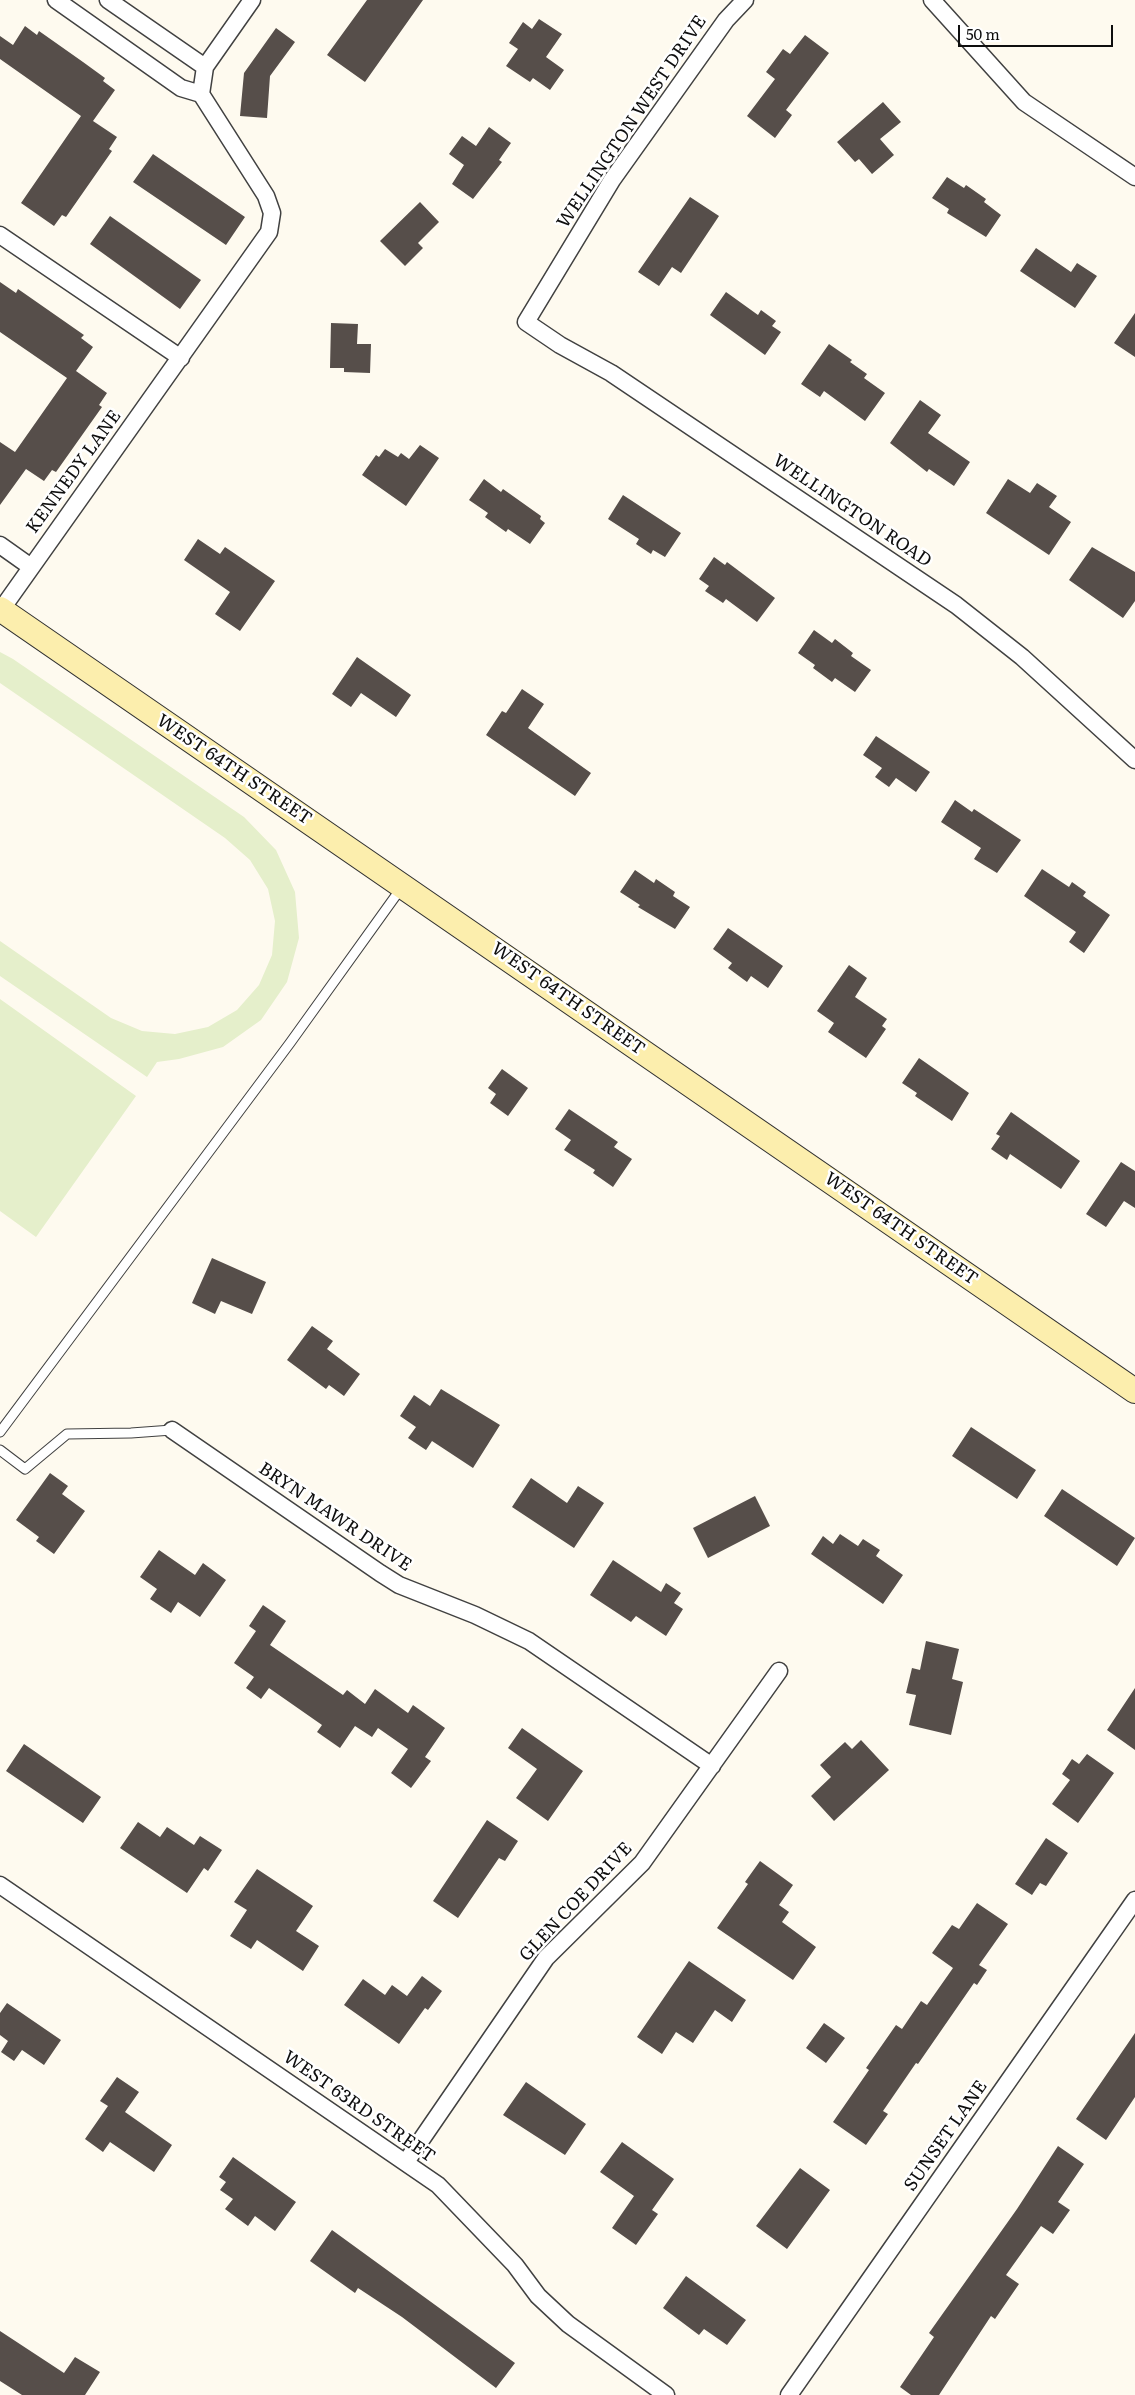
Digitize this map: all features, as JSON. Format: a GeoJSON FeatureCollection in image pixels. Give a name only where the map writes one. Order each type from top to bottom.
{"type":"FeatureCollection","features":[{"type":"Feature","properties":{"kind":"street"},"geometry":{"type":"LineString","coordinates":[[56,0],[181,88],[201,94],[205,67],[252,0]]}},
{"type":"Feature","properties":{"kind":"street"},"geometry":{"type":"LineString","coordinates":[[108,0],[205,67]]}},
{"type":"Feature","properties":{"kind":"street","name":"WELLINGTON WEST DRIVE"},"geometry":{"type":"LineString","coordinates":[[526,322],[612,180],[726,20],[745,0]]}},
{"type":"Feature","properties":{"kind":"street"},"geometry":{"type":"LineString","coordinates":[[932,0],[1024,102],[1135,177]]}},
{"type":"Feature","properties":{"kind":"street","name":"KENNEDY LANE"},"geometry":{"type":"LineString","coordinates":[[1,610],[269,232],[272,213],[266,196],[201,94]]}},
{"type":"Feature","properties":{"kind":"street"},"geometry":{"type":"LineString","coordinates":[[0,235],[181,358]]}},
{"type":"Feature","properties":{"kind":"street","name":"WELLINGTON ROAD"},"geometry":{"type":"LineString","coordinates":[[526,322],[560,345],[612,373],[956,605],[1017,652],[1135,760]]}},
{"type":"Feature","properties":{"kind":"street"},"geometry":{"type":"LineString","coordinates":[[0,545],[31,567]]}},
{"type":"Feature","properties":{"kind":"street","name":"WEST 64TH STREET"},"geometry":{"type":"LineString","coordinates":[[1,610],[403,885],[1135,1391]]}},
{"type":"Feature","properties":{"kind":"street","name":"BRYN MAWR DRIVE"},"geometry":{"type":"LineString","coordinates":[[172,1430],[399,1585],[475,1615],[529,1641],[712,1766]]}},
{"type":"Feature","properties":{"kind":"street","name":"GLEN COE DRIVE"},"geometry":{"type":"LineString","coordinates":[[406,2162],[546,1958],[642,1863],[779,1672]]}},
{"type":"Feature","properties":{"kind":"street","name":"WEST 63RD STREET"},"geometry":{"type":"LineString","coordinates":[[0,1886],[438,2185],[515,2266],[538,2296],[568,2324],[666,2395]]}},
{"type":"Feature","properties":{"kind":"street","name":"SUNSET LANE"},"geometry":{"type":"LineString","coordinates":[[789,2395],[1135,1900]]}},
{"type":"Feature","properties":{"kind":"lane"},"geometry":{"type":"LineString","coordinates":[[0,1432],[290,1044],[403,885]]}},
{"type":"Feature","properties":{"kind":"lane"},"geometry":{"type":"LineString","coordinates":[[0,1450],[25,1469],[67,1434],[172,1430]]}},
{"type":"Feature","properties":{"kind":"green space"},"geometry":{"type":"Polygon","coordinates":[[[0,652],[244,817],[276,850],[295,892],[299,938],[287,982],[261,1020],[223,1047],[179,1059],[157,1062],[147,1077],[0,976],[0,941],[111,1018],[142,1031],[175,1034],[208,1027],[237,1010],[259,985],[272,955],[275,921],[268,889],[250,860],[225,838],[0,683],[0,652]]]}},
{"type":"Feature","properties":{"kind":"green space"},"geometry":{"type":"Polygon","coordinates":[[[0,999],[136,1096],[36,1237],[0,1211],[0,999]]]}},
{"type":"Feature","properties":{"kind":"building"},"geometry":{"type":"Polygon","coordinates":[[[367,0],[423,0],[365,82],[327,55],[367,0]]]}},
{"type":"Feature","properties":{"kind":"building"},"geometry":{"type":"Polygon","coordinates":[[[539,19],[562,34],[546,57],[564,70],[550,90],[533,78],[530,82],[506,66],[518,49],[509,43],[523,22],[532,29],[539,19]]]}},
{"type":"Feature","properties":{"kind":"building"},"geometry":{"type":"Polygon","coordinates":[[[25,26],[37,35],[39,31],[83,62],[105,78],[103,81],[115,90],[93,121],[117,137],[109,149],[112,151],[66,217],[62,215],[54,226],[21,203],[81,116],[0,59],[0,36],[13,45],[25,26]]]}},
{"type":"Feature","properties":{"kind":"building"},"geometry":{"type":"Polygon","coordinates":[[[276,28],[295,42],[270,76],[267,118],[240,116],[244,73],[276,28]]]}},
{"type":"Feature","properties":{"kind":"building"},"geometry":{"type":"Polygon","coordinates":[[[805,35],[829,53],[786,110],[792,115],[775,138],[747,116],[775,79],[766,72],[783,49],[790,54],[805,35]]]}},
{"type":"Feature","properties":{"kind":"building"},"geometry":{"type":"Polygon","coordinates":[[[883,102],[901,122],[880,139],[894,155],[872,174],[859,159],[855,162],[837,142],[883,102]]]}},
{"type":"Feature","properties":{"kind":"building"},"geometry":{"type":"Polygon","coordinates":[[[489,127],[511,143],[499,160],[502,162],[473,199],[452,184],[464,165],[449,154],[462,136],[476,146],[489,127]]]}},
{"type":"Feature","properties":{"kind":"building"},"geometry":{"type":"Polygon","coordinates":[[[153,154],[245,217],[226,245],[133,182],[153,154]]]}},
{"type":"Feature","properties":{"kind":"building"},"geometry":{"type":"Polygon","coordinates":[[[947,177],[964,188],[966,185],[986,199],[984,202],[1001,215],[986,237],[947,213],[949,209],[932,198],[947,177]]]}},
{"type":"Feature","properties":{"kind":"building"},"geometry":{"type":"Polygon","coordinates":[[[690,197],[719,216],[681,273],[672,267],[659,286],[638,272],[690,197]]]}},
{"type":"Feature","properties":{"kind":"building"},"geometry":{"type":"Polygon","coordinates":[[[420,202],[439,222],[418,243],[423,248],[405,266],[380,241],[420,202]]]}},
{"type":"Feature","properties":{"kind":"building"},"geometry":{"type":"Polygon","coordinates":[[[110,216],[201,280],[180,309],[90,244],[110,216]]]}},
{"type":"Feature","properties":{"kind":"building"},"geometry":{"type":"Polygon","coordinates":[[[1036,248],[1071,272],[1077,263],[1097,276],[1075,308],[1020,271],[1036,248]]]}},
{"type":"Feature","properties":{"kind":"building"},"geometry":{"type":"Polygon","coordinates":[[[0,282],[16,293],[18,289],[84,335],[81,338],[93,347],[76,371],[107,393],[99,405],[102,407],[56,472],[52,470],[44,481],[26,469],[0,505],[0,442],[15,452],[67,378],[0,332],[0,282]]]}},
{"type":"Feature","properties":{"kind":"building"},"geometry":{"type":"Polygon","coordinates":[[[726,292],[758,315],[761,310],[776,321],[772,326],[781,332],[765,355],[710,315],[726,292]]]}},
{"type":"Feature","properties":{"kind":"building"},"geometry":{"type":"Polygon","coordinates":[[[1135,313],[1135,357],[1114,343],[1135,313]]]}},
{"type":"Feature","properties":{"kind":"building"},"geometry":{"type":"Polygon","coordinates":[[[331,323],[358,324],[357,344],[371,344],[370,373],[344,372],[344,368],[330,368],[331,323]]]}},
{"type":"Feature","properties":{"kind":"building"},"geometry":{"type":"Polygon","coordinates":[[[829,344],[852,360],[850,362],[867,374],[864,378],[885,393],[865,421],[824,391],[820,397],[801,384],[829,344]]]}},
{"type":"Feature","properties":{"kind":"building"},"geometry":{"type":"Polygon","coordinates":[[[920,400],[941,415],[928,433],[970,462],[954,486],[929,469],[927,472],[890,443],[920,400]]]}},
{"type":"Feature","properties":{"kind":"building"},"geometry":{"type":"Polygon","coordinates":[[[420,445],[439,458],[406,506],[362,475],[376,455],[379,457],[385,449],[398,457],[401,453],[409,459],[420,445]]]}},
{"type":"Feature","properties":{"kind":"building"},"geometry":{"type":"Polygon","coordinates":[[[484,479],[501,492],[503,489],[541,516],[540,519],[545,523],[530,544],[508,529],[506,532],[485,517],[488,513],[469,500],[484,479]]]}},
{"type":"Feature","properties":{"kind":"building"},"geometry":{"type":"Polygon","coordinates":[[[1008,479],[1030,493],[1037,483],[1057,496],[1049,507],[1071,522],[1049,555],[986,513],[1008,479]]]}},
{"type":"Feature","properties":{"kind":"building"},"geometry":{"type":"Polygon","coordinates":[[[623,495],[681,533],[665,557],[653,550],[651,554],[636,544],[639,539],[608,519],[623,495]]]}},
{"type":"Feature","properties":{"kind":"building"},"geometry":{"type":"Polygon","coordinates":[[[198,539],[220,554],[225,547],[275,581],[240,631],[215,614],[230,592],[184,560],[198,539]]]}},
{"type":"Feature","properties":{"kind":"building"},"geometry":{"type":"Polygon","coordinates":[[[1092,547],[1135,572],[1135,601],[1123,618],[1069,580],[1092,547]]]}},
{"type":"Feature","properties":{"kind":"building"},"geometry":{"type":"Polygon","coordinates":[[[714,557],[725,565],[727,562],[775,598],[757,622],[726,599],[723,603],[705,591],[709,586],[699,579],[714,557]]]}},
{"type":"Feature","properties":{"kind":"building"},"geometry":{"type":"Polygon","coordinates":[[[814,630],[832,643],[835,639],[853,653],[851,656],[871,670],[855,692],[835,678],[832,682],[813,668],[815,665],[798,653],[814,630]]]}},
{"type":"Feature","properties":{"kind":"building"},"geometry":{"type":"Polygon","coordinates":[[[357,657],[411,695],[396,717],[361,693],[351,707],[332,694],[357,657]]]}},
{"type":"Feature","properties":{"kind":"building"},"geometry":{"type":"Polygon","coordinates":[[[522,689],[544,704],[528,728],[591,773],[575,796],[486,735],[502,711],[506,713],[522,689]]]}},
{"type":"Feature","properties":{"kind":"building"},"geometry":{"type":"Polygon","coordinates":[[[876,736],[930,772],[916,792],[896,778],[889,787],[875,777],[882,768],[863,755],[876,736]]]}},
{"type":"Feature","properties":{"kind":"building"},"geometry":{"type":"Polygon","coordinates":[[[955,800],[972,812],[974,809],[1021,840],[997,873],[974,859],[981,848],[941,822],[955,800]]]}},
{"type":"Feature","properties":{"kind":"building"},"geometry":{"type":"Polygon","coordinates":[[[1042,869],[1069,887],[1072,882],[1086,892],[1083,896],[1110,915],[1084,953],[1069,942],[1076,932],[1024,896],[1042,869]]]}},
{"type":"Feature","properties":{"kind":"building"},"geometry":{"type":"Polygon","coordinates":[[[635,870],[654,883],[656,879],[675,892],[673,896],[690,907],[675,929],[638,907],[640,905],[620,892],[635,870]]]}},
{"type":"Feature","properties":{"kind":"building"},"geometry":{"type":"Polygon","coordinates":[[[728,928],[783,966],[768,988],[751,976],[747,982],[728,968],[732,963],[713,949],[728,928]]]}},
{"type":"Feature","properties":{"kind":"building"},"geometry":{"type":"Polygon","coordinates":[[[849,965],[867,978],[855,997],[887,1019],[882,1026],[886,1029],[866,1058],[828,1032],[834,1023],[817,1011],[849,965]]]}},
{"type":"Feature","properties":{"kind":"building"},"geometry":{"type":"Polygon","coordinates":[[[919,1058],[969,1093],[952,1121],[915,1096],[917,1093],[902,1083],[919,1058]]]}},
{"type":"Feature","properties":{"kind":"building"},"geometry":{"type":"Polygon","coordinates":[[[502,1069],[528,1088],[508,1116],[490,1103],[496,1094],[488,1088],[502,1069]]]}},
{"type":"Feature","properties":{"kind":"building"},"geometry":{"type":"Polygon","coordinates":[[[569,1109],[618,1142],[614,1147],[632,1159],[613,1187],[593,1173],[595,1170],[564,1150],[571,1140],[555,1129],[569,1109]]]}},
{"type":"Feature","properties":{"kind":"building"},"geometry":{"type":"Polygon","coordinates":[[[1011,1112],[1080,1161],[1061,1189],[1010,1154],[1007,1160],[991,1149],[1000,1136],[996,1134],[1011,1112]]]}},
{"type":"Feature","properties":{"kind":"building"},"geometry":{"type":"Polygon","coordinates":[[[1121,1162],[1135,1171],[1135,1208],[1124,1201],[1106,1227],[1086,1214],[1121,1162]]]}},
{"type":"Feature","properties":{"kind":"building"},"geometry":{"type":"Polygon","coordinates":[[[212,1258],[266,1282],[252,1314],[221,1301],[215,1314],[192,1303],[212,1258]]]}},
{"type":"Feature","properties":{"kind":"building"},"geometry":{"type":"Polygon","coordinates":[[[312,1326],[333,1341],[327,1349],[360,1374],[344,1396],[329,1385],[326,1389],[287,1360],[312,1326]]]}},
{"type":"Feature","properties":{"kind":"building"},"geometry":{"type":"Polygon","coordinates":[[[441,1389],[500,1425],[473,1468],[432,1441],[426,1450],[408,1438],[416,1427],[400,1416],[414,1395],[430,1406],[441,1389]]]}},
{"type":"Feature","properties":{"kind":"building"},"geometry":{"type":"Polygon","coordinates":[[[971,1427],[1036,1470],[1017,1499],[952,1456],[971,1427]]]}},
{"type":"Feature","properties":{"kind":"building"},"geometry":{"type":"Polygon","coordinates":[[[50,1473],[68,1486],[62,1494],[85,1511],[54,1554],[36,1541],[39,1537],[16,1520],[50,1473]]]}},
{"type":"Feature","properties":{"kind":"building"},"geometry":{"type":"Polygon","coordinates":[[[531,1478],[567,1503],[578,1486],[604,1503],[574,1548],[512,1507],[531,1478]]]}},
{"type":"Feature","properties":{"kind":"building"},"geometry":{"type":"Polygon","coordinates":[[[1062,1489],[1135,1538],[1117,1566],[1044,1516],[1062,1489]]]}},
{"type":"Feature","properties":{"kind":"building"},"geometry":{"type":"Polygon","coordinates":[[[755,1496],[770,1526],[708,1558],[693,1528],[755,1496]]]}},
{"type":"Feature","properties":{"kind":"building"},"geometry":{"type":"Polygon","coordinates":[[[840,1534],[858,1546],[863,1539],[880,1550],[876,1556],[903,1575],[883,1604],[811,1554],[823,1536],[833,1544],[840,1534]]]}},
{"type":"Feature","properties":{"kind":"building"},"geometry":{"type":"Polygon","coordinates":[[[159,1550],[195,1575],[203,1563],[226,1580],[200,1617],[178,1602],[171,1613],[150,1599],[157,1589],[140,1577],[159,1550]]]}},
{"type":"Feature","properties":{"kind":"building"},"geometry":{"type":"Polygon","coordinates":[[[613,1560],[661,1592],[666,1583],[681,1593],[674,1603],[683,1609],[666,1636],[636,1616],[631,1622],[590,1595],[613,1560]]]}},
{"type":"Feature","properties":{"kind":"building"},"geometry":{"type":"Polygon","coordinates":[[[263,1605],[286,1621],[270,1645],[343,1695],[347,1690],[365,1704],[375,1689],[408,1713],[413,1705],[445,1728],[425,1757],[431,1761],[411,1788],[391,1773],[408,1749],[378,1728],[372,1737],[355,1726],[340,1748],[317,1732],[322,1725],[269,1688],[261,1699],[246,1688],[254,1677],[234,1663],[256,1631],[249,1626],[263,1605]]]}},
{"type":"Feature","properties":{"kind":"building"},"geometry":{"type":"Polygon","coordinates":[[[926,1641],[959,1649],[952,1679],[963,1682],[951,1735],[909,1725],[916,1695],[906,1693],[912,1668],[920,1670],[926,1641]]]}},
{"type":"Feature","properties":{"kind":"building"},"geometry":{"type":"Polygon","coordinates":[[[1135,1688],[1135,1750],[1107,1730],[1135,1688]]]}},
{"type":"Feature","properties":{"kind":"building"},"geometry":{"type":"Polygon","coordinates":[[[522,1728],[583,1771],[548,1821],[516,1798],[537,1769],[508,1748],[522,1728]]]}},
{"type":"Feature","properties":{"kind":"building"},"geometry":{"type":"Polygon","coordinates":[[[861,1740],[889,1770],[834,1821],[811,1796],[831,1777],[820,1765],[845,1742],[852,1749],[861,1740]]]}},
{"type":"Feature","properties":{"kind":"building"},"geometry":{"type":"Polygon","coordinates":[[[24,1744],[101,1797],[83,1823],[6,1771],[24,1744]]]}},
{"type":"Feature","properties":{"kind":"building"},"geometry":{"type":"Polygon","coordinates":[[[1087,1754],[1114,1773],[1078,1823],[1052,1804],[1070,1780],[1062,1774],[1072,1759],[1079,1764],[1087,1754]]]}},
{"type":"Feature","properties":{"kind":"building"},"geometry":{"type":"Polygon","coordinates":[[[487,1820],[518,1841],[505,1861],[499,1858],[458,1918],[433,1901],[487,1820]]]}},
{"type":"Feature","properties":{"kind":"building"},"geometry":{"type":"Polygon","coordinates":[[[138,1822],[160,1837],[167,1827],[194,1845],[200,1836],[222,1850],[208,1871],[204,1868],[187,1893],[120,1848],[138,1822]]]}},
{"type":"Feature","properties":{"kind":"building"},"geometry":{"type":"Polygon","coordinates":[[[1046,1838],[1068,1853],[1046,1886],[1040,1883],[1032,1895],[1015,1884],[1046,1838]]]}},
{"type":"Feature","properties":{"kind":"building"},"geometry":{"type":"Polygon","coordinates":[[[760,1861],[793,1885],[779,1905],[789,1912],[782,1922],[816,1947],[793,1980],[717,1928],[748,1884],[745,1882],[760,1861]]]}},
{"type":"Feature","properties":{"kind":"building"},"geometry":{"type":"Polygon","coordinates":[[[257,1869],[313,1906],[296,1931],[319,1946],[303,1971],[257,1940],[251,1949],[230,1936],[247,1910],[234,1902],[257,1869]]]}},
{"type":"Feature","properties":{"kind":"building"},"geometry":{"type":"Polygon","coordinates":[[[977,1903],[1008,1924],[979,1965],[987,1970],[977,1985],[974,1983],[918,2064],[916,2063],[883,2111],[888,2114],[866,2145],[833,2122],[869,2070],[866,2068],[896,2025],[902,2029],[921,2001],[927,2005],[953,1968],[932,1953],[952,1925],[959,1929],[977,1903]]]}},
{"type":"Feature","properties":{"kind":"building"},"geometry":{"type":"Polygon","coordinates":[[[689,1961],[746,2000],[732,2022],[715,2010],[693,2043],[676,2032],[662,2054],[637,2037],[689,1961]]]}},
{"type":"Feature","properties":{"kind":"building"},"geometry":{"type":"Polygon","coordinates":[[[422,1976],[442,1991],[428,2010],[425,2008],[399,2044],[344,2005],[363,1979],[385,1995],[392,1985],[407,1996],[422,1976]]]}},
{"type":"Feature","properties":{"kind":"building"},"geometry":{"type":"Polygon","coordinates":[[[7,2003],[61,2040],[44,2065],[22,2050],[14,2061],[1,2052],[8,2041],[0,2035],[0,2013],[7,2003]]]}},
{"type":"Feature","properties":{"kind":"building"},"geometry":{"type":"Polygon","coordinates":[[[824,2023],[845,2038],[826,2063],[806,2048],[824,2023]]]}},
{"type":"Feature","properties":{"kind":"building"},"geometry":{"type":"Polygon","coordinates":[[[1135,2033],[1135,2097],[1106,2140],[1076,2119],[1135,2033]]]}},
{"type":"Feature","properties":{"kind":"building"},"geometry":{"type":"Polygon","coordinates":[[[117,2077],[139,2092],[125,2112],[172,2145],[154,2172],[110,2142],[103,2152],[85,2139],[108,2106],[100,2101],[117,2077]]]}},
{"type":"Feature","properties":{"kind":"building"},"geometry":{"type":"Polygon","coordinates":[[[526,2082],[586,2124],[565,2155],[503,2115],[526,2082]]]}},
{"type":"Feature","properties":{"kind":"building"},"geometry":{"type":"Polygon","coordinates":[[[622,2142],[674,2179],[652,2210],[658,2214],[636,2245],[612,2228],[634,2196],[600,2172],[622,2142]]]}},
{"type":"Feature","properties":{"kind":"building"},"geometry":{"type":"Polygon","coordinates":[[[1058,2146],[1084,2164],[1058,2202],[1070,2210],[1053,2234],[1041,2226],[1006,2275],[1019,2284],[995,2319],[991,2316],[939,2395],[911,2395],[900,2387],[934,2337],[929,2333],[1017,2209],[1058,2146]]]}},
{"type":"Feature","properties":{"kind":"building"},"geometry":{"type":"Polygon","coordinates":[[[233,2157],[296,2202],[275,2231],[255,2216],[248,2226],[225,2209],[233,2199],[220,2190],[226,2182],[219,2177],[233,2157]]]}},
{"type":"Feature","properties":{"kind":"building"},"geometry":{"type":"Polygon","coordinates":[[[800,2168],[830,2190],[787,2249],[756,2226],[800,2168]]]}},
{"type":"Feature","properties":{"kind":"building"},"geometry":{"type":"Polygon","coordinates":[[[332,2230],[515,2363],[496,2388],[402,2317],[358,2288],[355,2293],[310,2261],[332,2230]]]}},
{"type":"Feature","properties":{"kind":"building"},"geometry":{"type":"Polygon","coordinates":[[[686,2276],[746,2320],[727,2345],[704,2329],[699,2335],[663,2308],[686,2276]]]}},
{"type":"Feature","properties":{"kind":"building"},"geometry":{"type":"Polygon","coordinates":[[[0,2331],[64,2373],[75,2357],[100,2372],[85,2395],[22,2395],[0,2381],[0,2331]]]}}]}
